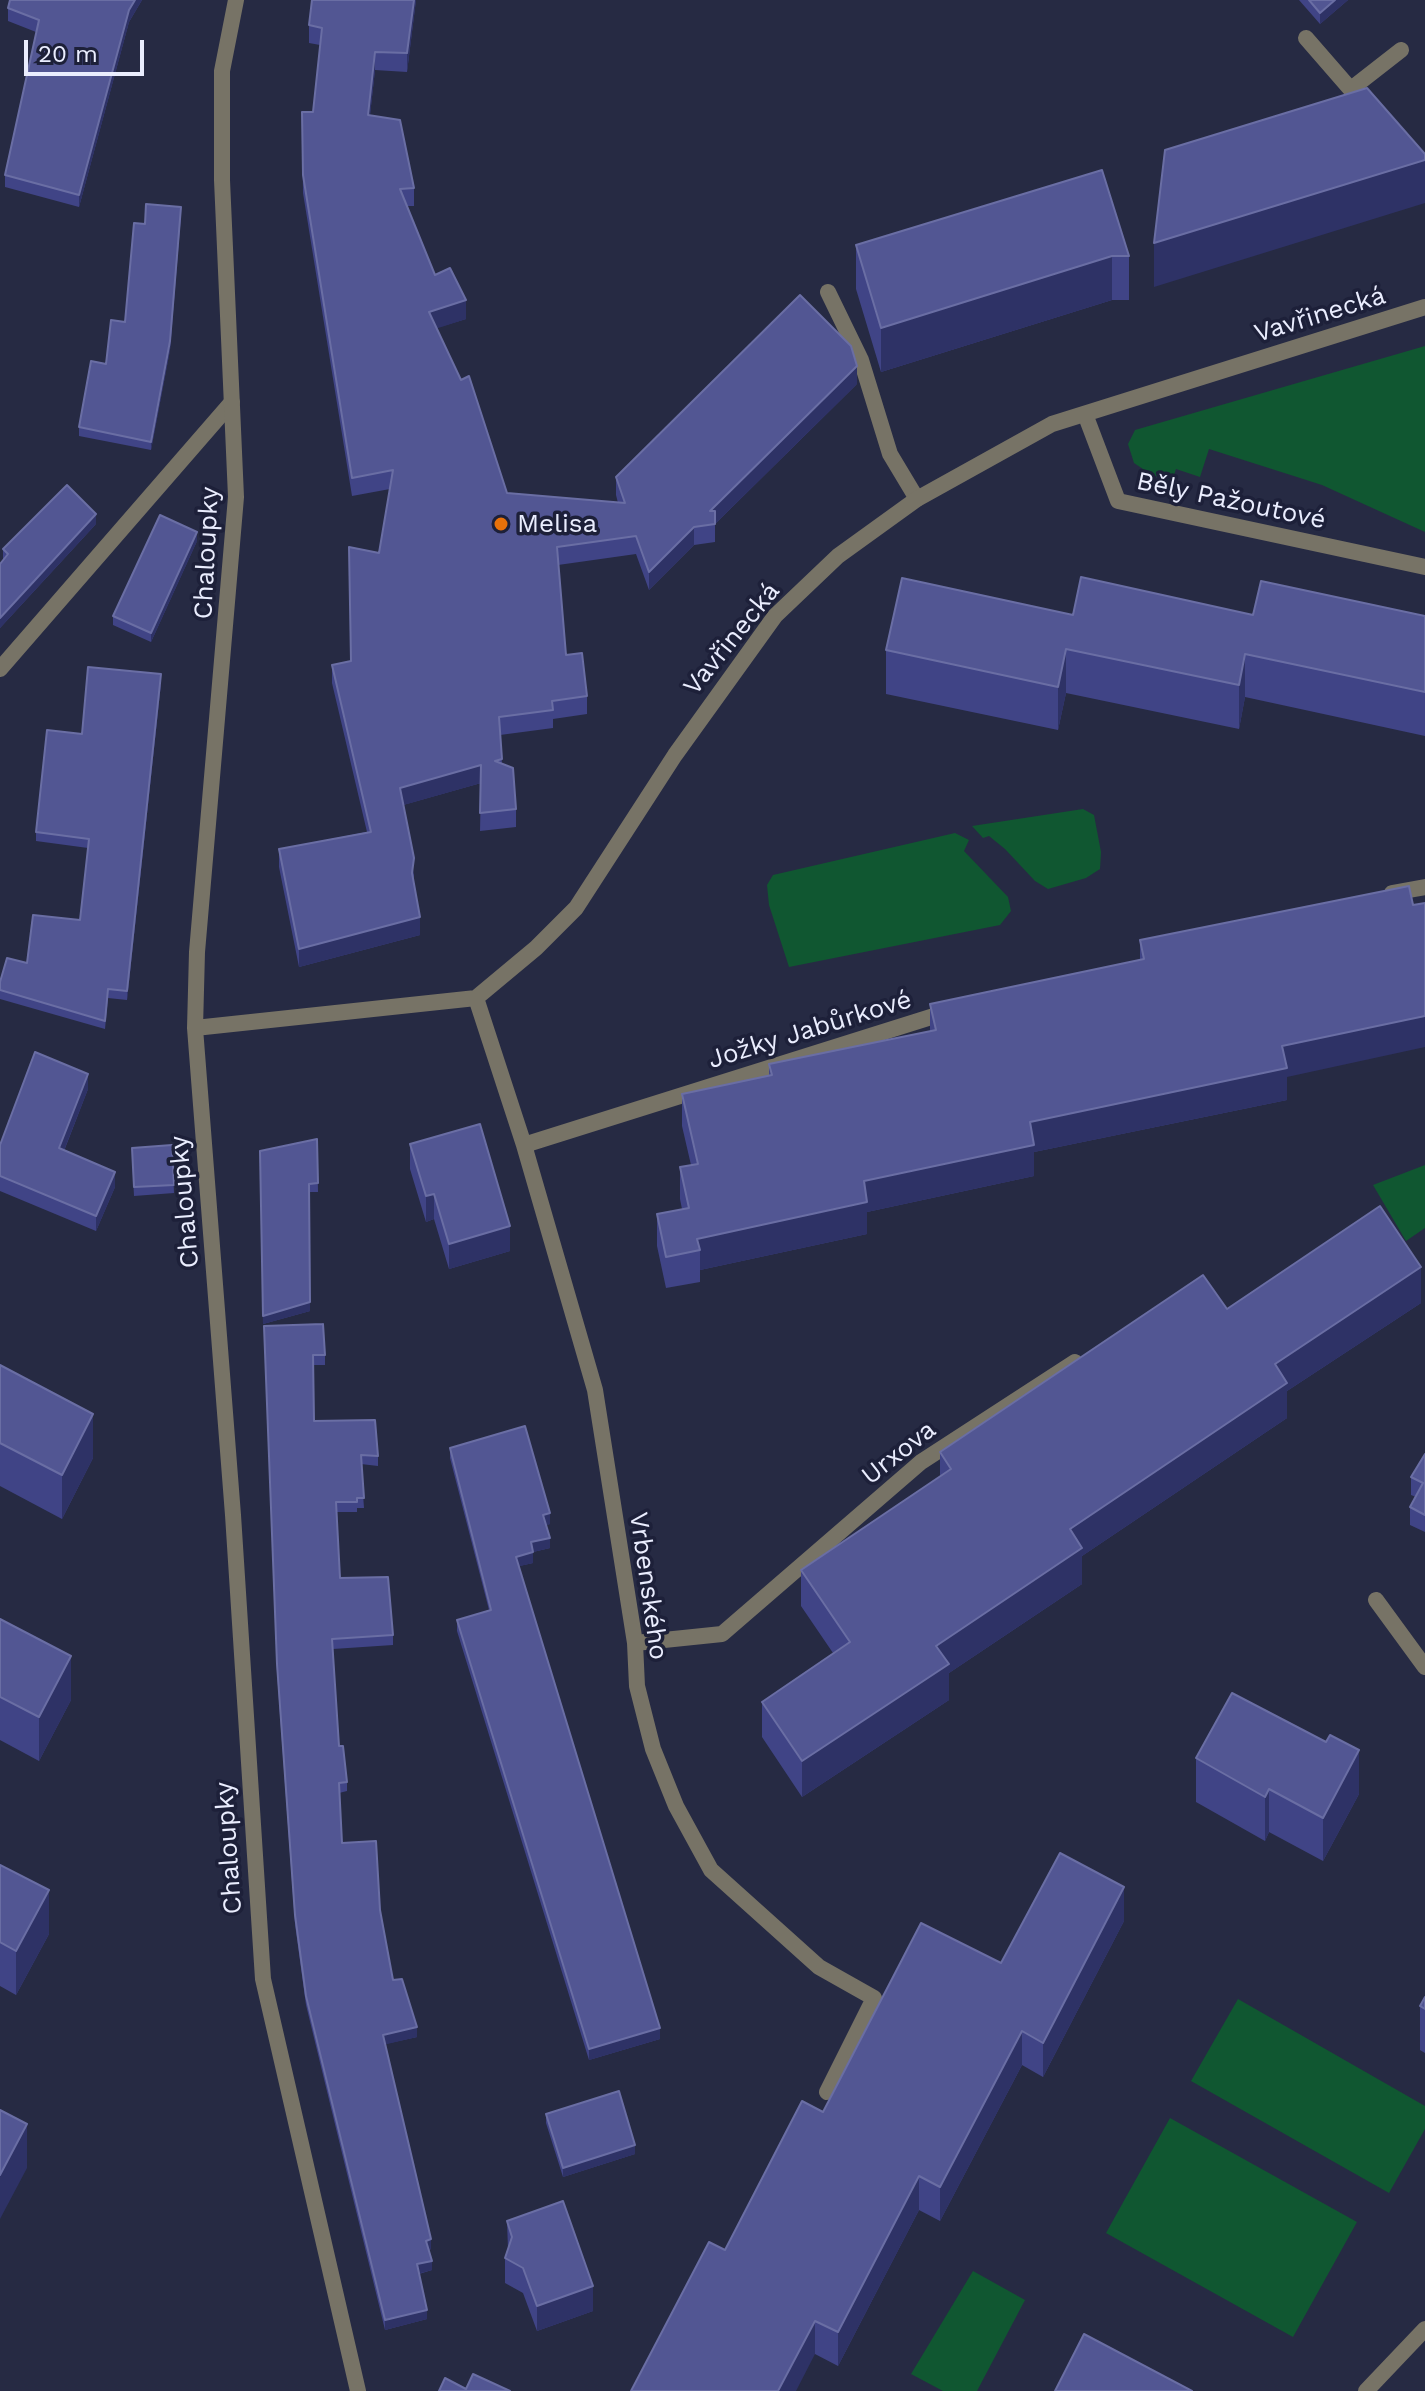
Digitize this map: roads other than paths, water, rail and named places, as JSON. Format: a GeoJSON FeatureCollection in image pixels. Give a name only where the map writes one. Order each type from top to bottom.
{"type":"FeatureCollection","features":[{"type":"Feature","properties":{"kind":"street","name":"Chaloupky"},"geometry":{"type":"LineString","coordinates":[[236,0],[222,71],[222,180],[236,497],[197,952],[195,1028],[232,1500],[263,1979],[358,2391]]}},
{"type":"Feature","properties":{"kind":"street"},"geometry":{"type":"LineString","coordinates":[[1306,38],[1379,121]]}},
{"type":"Feature","properties":{"kind":"street"},"geometry":{"type":"LineString","coordinates":[[1351,89],[1401,50]]}},
{"type":"Feature","properties":{"kind":"street"},"geometry":{"type":"LineString","coordinates":[[828,292],[861,360],[890,454],[917,499]]}},
{"type":"Feature","properties":{"kind":"street","name":"Vavřinecká"},"geometry":{"type":"LineString","coordinates":[[476,998],[536,948],[576,908],[682,744],[775,616],[838,556],[917,499],[1052,424],[1425,307]]}},
{"type":"Feature","properties":{"kind":"street"},"geometry":{"type":"LineString","coordinates":[[0,669],[232,402]]}},
{"type":"Feature","properties":{"kind":"street","name":"Běly Pažoutové"},"geometry":{"type":"LineString","coordinates":[[1085,414],[1118,501],[1425,567]]}},
{"type":"Feature","properties":{"kind":"street"},"geometry":{"type":"LineString","coordinates":[[1385,895],[1425,887]]}},
{"type":"Feature","properties":{"kind":"street"},"geometry":{"type":"LineString","coordinates":[[195,1028],[476,998]]}},
{"type":"Feature","properties":{"kind":"street","name":"Vrbenského"},"geometry":{"type":"LineString","coordinates":[[476,998],[524,1145],[595,1390],[635,1643],[637,1686],[653,1749],[676,1806],[711,1870],[819,1967],[874,1998],[827,2092]]}},
{"type":"Feature","properties":{"kind":"street","name":"Jožky Jabůrkové"},"geometry":{"type":"LineString","coordinates":[[524,1145],[965,1007]]}},
{"type":"Feature","properties":{"kind":"street","name":"Urxova"},"geometry":{"type":"LineString","coordinates":[[635,1643],[722,1634],[921,1462],[1094,1350]]}},
{"type":"Feature","properties":{"kind":"street"},"geometry":{"type":"LineString","coordinates":[[1376,1600],[1425,1667]]}},
{"type":"Feature","properties":{"kind":"street"},"geometry":{"type":"LineString","coordinates":[[1366,2391],[1425,2329]]}},
{"type":"Feature","properties":{"kind":"place","name":"Melisa"},"geometry":{"type":"Point","coordinates":[501,524]}}]}
